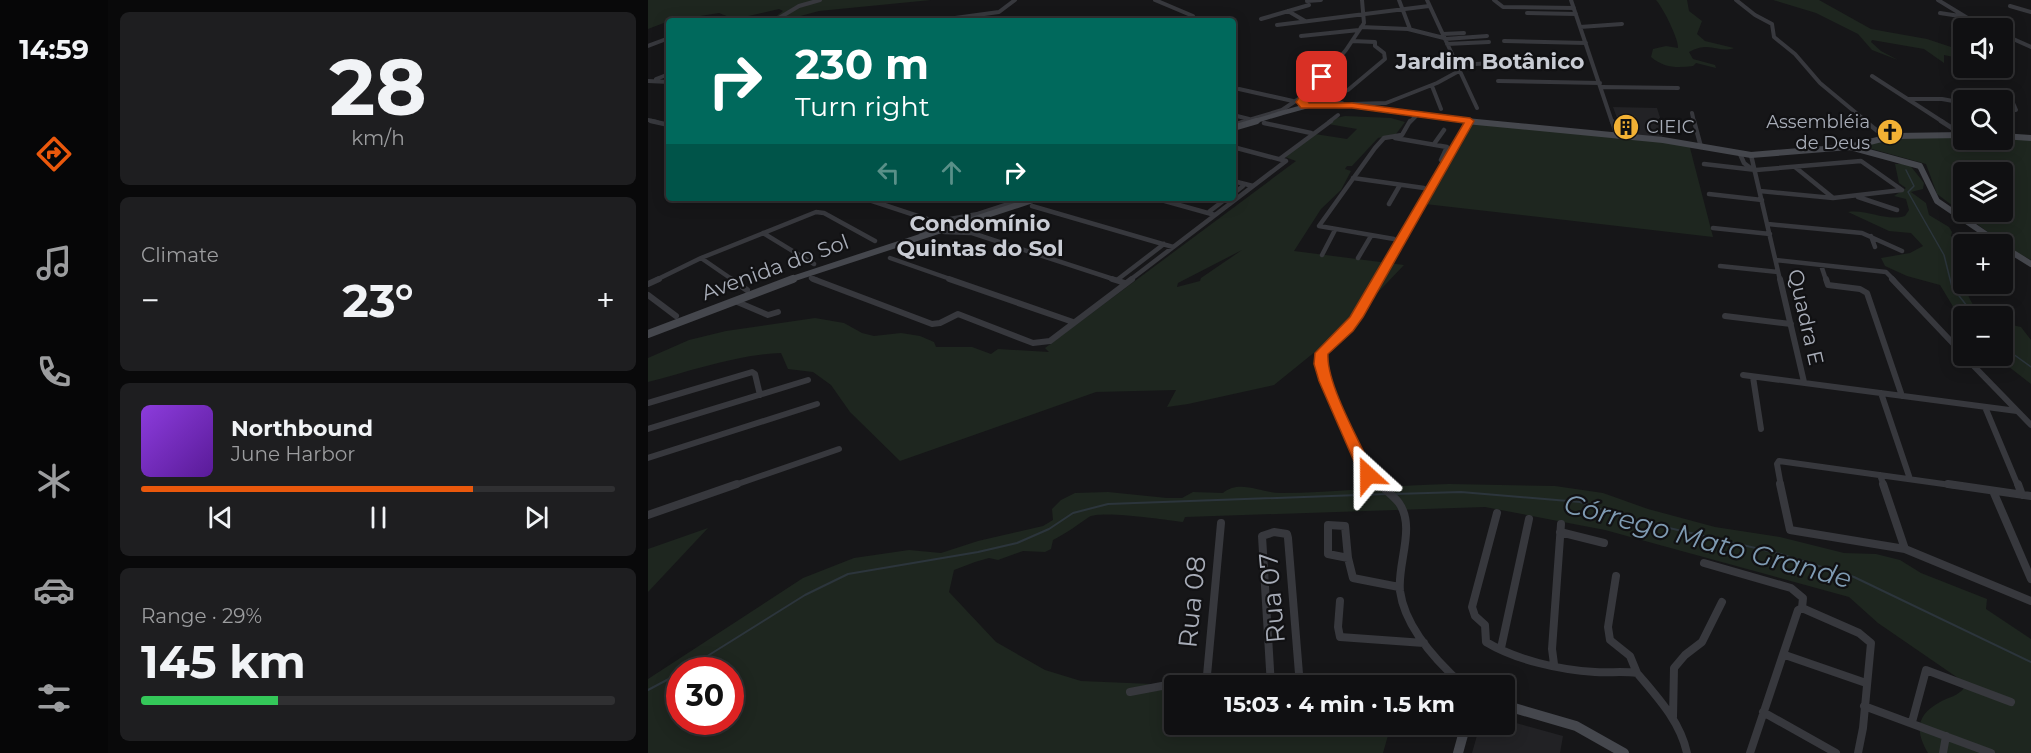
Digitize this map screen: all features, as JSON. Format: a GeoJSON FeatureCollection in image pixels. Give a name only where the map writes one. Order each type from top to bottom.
{"type":"FeatureCollection","features":[{"type":"Feature","properties":{"kind":"street"},"geometry":{"type":"LineString","coordinates":[[779,18],[799,6],[820,0]]}},
{"type":"Feature","properties":{"kind":"street"},"geometry":{"type":"LineString","coordinates":[[955,18],[999,12],[1015,0]]}},
{"type":"Feature","properties":{"kind":"street"},"geometry":{"type":"LineString","coordinates":[[1155,0],[1193,16]]}},
{"type":"Feature","properties":{"kind":"street"},"geometry":{"type":"LineString","coordinates":[[1261,19],[1321,0]]}},
{"type":"Feature","properties":{"kind":"street"},"geometry":{"type":"LineString","coordinates":[[1236,125],[1278,114],[1300,103],[1352,41],[1365,21],[1362,0]]}},
{"type":"Feature","properties":{"kind":"street"},"geometry":{"type":"LineString","coordinates":[[1399,0],[1410,29]]}},
{"type":"Feature","properties":{"kind":"street"},"geometry":{"type":"LineString","coordinates":[[1427,0],[1477,108]]}},
{"type":"Feature","properties":{"kind":"street"},"geometry":{"type":"LineString","coordinates":[[1494,0],[1503,7],[1574,8]]}},
{"type":"Feature","properties":{"kind":"street"},"geometry":{"type":"LineString","coordinates":[[1571,0],[1617,136]]}},
{"type":"Feature","properties":{"kind":"street"},"geometry":{"type":"LineString","coordinates":[[1736,0],[1755,15],[1772,24],[1774,37],[1795,54],[1820,83],[1885,137]]}},
{"type":"Feature","properties":{"kind":"street"},"geometry":{"type":"LineString","coordinates":[[1938,0],[1971,18]]}},
{"type":"Feature","properties":{"kind":"street"},"geometry":{"type":"LineString","coordinates":[[1277,25],[1429,6]]}},
{"type":"Feature","properties":{"kind":"street"},"geometry":{"type":"LineString","coordinates":[[2010,6],[2031,12]]}},
{"type":"Feature","properties":{"kind":"street"},"geometry":{"type":"LineString","coordinates":[[1288,11],[1305,21]]}},
{"type":"Feature","properties":{"kind":"street"},"geometry":{"type":"LineString","coordinates":[[1527,13],[1576,14]]}},
{"type":"Feature","properties":{"kind":"street"},"geometry":{"type":"LineString","coordinates":[[1940,13],[1971,18]]}},
{"type":"Feature","properties":{"kind":"street"},"geometry":{"type":"LineString","coordinates":[[1580,27],[1622,24]]}},
{"type":"Feature","properties":{"kind":"street"},"geometry":{"type":"LineString","coordinates":[[1300,36],[1360,28],[1410,29],[1444,37],[1487,36]]}},
{"type":"Feature","properties":{"kind":"street"},"geometry":{"type":"LineString","coordinates":[[1444,37],[1464,33]]}},
{"type":"Feature","properties":{"kind":"street"},"geometry":{"type":"LineString","coordinates":[[648,46],[666,39]]}},
{"type":"Feature","properties":{"kind":"street"},"geometry":{"type":"LineString","coordinates":[[2013,39],[2031,46]]}},
{"type":"Feature","properties":{"kind":"street"},"geometry":{"type":"LineString","coordinates":[[1318,101],[1348,90],[1384,59],[1385,55],[1375,46],[1375,42],[1352,41]]}},
{"type":"Feature","properties":{"kind":"street"},"geometry":{"type":"LineString","coordinates":[[1504,41],[1586,43]]}},
{"type":"Feature","properties":{"kind":"street"},"geometry":{"type":"LineString","coordinates":[[1447,44],[1489,42]]}},
{"type":"Feature","properties":{"kind":"street"},"geometry":{"type":"LineString","coordinates":[[1456,65],[1494,63]]}},
{"type":"Feature","properties":{"kind":"street"},"geometry":{"type":"LineString","coordinates":[[1236,125],[1300,103],[1318,101],[1383,104],[1432,86],[1459,71]]}},
{"type":"Feature","properties":{"kind":"street"},"geometry":{"type":"LineString","coordinates":[[649,81],[666,75]]}},
{"type":"Feature","properties":{"kind":"street"},"geometry":{"type":"LineString","coordinates":[[1872,76],[1953,128]]}},
{"type":"Feature","properties":{"kind":"street"},"geometry":{"type":"LineString","coordinates":[[649,81],[666,82]]}},
{"type":"Feature","properties":{"kind":"street"},"geometry":{"type":"LineString","coordinates":[[1498,81],[1678,88]]}},
{"type":"Feature","properties":{"kind":"street"},"geometry":{"type":"LineString","coordinates":[[1432,86],[1442,109]]}},
{"type":"Feature","properties":{"kind":"street"},"geometry":{"type":"LineString","coordinates":[[1239,89],[1300,103],[1338,104],[1390,110],[1415,116],[1617,136],[1752,155],[1850,146],[1885,137],[1953,135]]}},
{"type":"Feature","properties":{"kind":"street"},"geometry":{"type":"LineString","coordinates":[[1908,99],[1953,101]]}},
{"type":"Feature","properties":{"kind":"street"},"geometry":{"type":"LineString","coordinates":[[1278,114],[1300,103]]}},
{"type":"Feature","properties":{"kind":"street"},"geometry":{"type":"LineString","coordinates":[[1692,113],[1701,147]]}},
{"type":"Feature","properties":{"kind":"street"},"geometry":{"type":"LineString","coordinates":[[1281,158],[1338,114]]}},
{"type":"Feature","properties":{"kind":"street"},"geometry":{"type":"LineString","coordinates":[[1236,116],[1250,119]]}},
{"type":"Feature","properties":{"kind":"street"},"geometry":{"type":"LineString","coordinates":[[1394,138],[1402,135],[1415,116]]}},
{"type":"Feature","properties":{"kind":"street"},"geometry":{"type":"LineString","coordinates":[[648,120],[666,124]]}},
{"type":"Feature","properties":{"kind":"street"},"geometry":{"type":"LineString","coordinates":[[1451,675],[1424,643],[1410,619],[1399,587],[1404,515],[1402,506],[1364,469],[1326,381],[1321,364],[1322,353],[1349,328],[1356,317],[1470,121]]}},
{"type":"Feature","properties":{"kind":"street"},"geometry":{"type":"LineString","coordinates":[[1264,123],[1311,133]]}},
{"type":"Feature","properties":{"kind":"street"},"geometry":{"type":"LineString","coordinates":[[1434,144],[1443,130]]}},
{"type":"Feature","properties":{"kind":"street"},"geometry":{"type":"LineString","coordinates":[[2013,137],[2031,138]]}},
{"type":"Feature","properties":{"kind":"street"},"geometry":{"type":"LineString","coordinates":[[1394,239],[1320,226],[1383,139],[1394,138],[1448,148],[1441,160]]}},
{"type":"Feature","properties":{"kind":"street"},"geometry":{"type":"LineString","coordinates":[[1850,146],[1920,166],[1928,180],[1929,193],[1985,234]]}},
{"type":"Feature","properties":{"kind":"street"},"geometry":{"type":"LineString","coordinates":[[1236,148],[1286,161],[1236,200]]}},
{"type":"Feature","properties":{"kind":"street"},"geometry":{"type":"LineString","coordinates":[[1740,154],[1744,163],[1755,171]]}},
{"type":"Feature","properties":{"kind":"street","name":"Quadra E"},"geometry":{"type":"LineString","coordinates":[[1752,155],[1804,382]]}},
{"type":"Feature","properties":{"kind":"street"},"geometry":{"type":"LineString","coordinates":[[1704,164],[1755,171],[1858,161],[1863,162],[1902,190],[1833,198],[1760,191]]}},
{"type":"Feature","properties":{"kind":"street"},"geometry":{"type":"LineString","coordinates":[[1796,167],[1833,198]]}},
{"type":"Feature","properties":{"kind":"street"},"geometry":{"type":"LineString","coordinates":[[1353,178],[1424,188]]}},
{"type":"Feature","properties":{"kind":"street"},"geometry":{"type":"LineString","coordinates":[[1236,182],[1254,186]]}},
{"type":"Feature","properties":{"kind":"street"},"geometry":{"type":"LineString","coordinates":[[1389,204],[1400,185]]}},
{"type":"Feature","properties":{"kind":"street"},"geometry":{"type":"LineString","coordinates":[[1236,192],[1244,186]]}},
{"type":"Feature","properties":{"kind":"street"},"geometry":{"type":"LineString","coordinates":[[1709,194],[1762,200]]}},
{"type":"Feature","properties":{"kind":"street"},"geometry":{"type":"LineString","coordinates":[[1855,196],[1897,210]]}},
{"type":"Feature","properties":{"kind":"street"},"geometry":{"type":"LineString","coordinates":[[872,201],[1125,283]]}},
{"type":"Feature","properties":{"kind":"street"},"geometry":{"type":"LineString","coordinates":[[915,238],[942,223],[1019,201]]}},
{"type":"Feature","properties":{"kind":"street","name":"Avenida do Sol"},"geometry":{"type":"LineString","coordinates":[[648,334],[810,272],[1030,201]]}},
{"type":"Feature","properties":{"kind":"street"},"geometry":{"type":"LineString","coordinates":[[1166,201],[1212,213],[1234,201]]}},
{"type":"Feature","properties":{"kind":"street"},"geometry":{"type":"LineString","coordinates":[[811,278],[936,324],[955,314],[1033,343],[1050,341],[1173,247],[1224,201]]}},
{"type":"Feature","properties":{"kind":"street"},"geometry":{"type":"LineString","coordinates":[[1032,206],[1173,247]]}},
{"type":"Feature","properties":{"kind":"street"},"geometry":{"type":"LineString","coordinates":[[648,284],[701,258],[819,212],[875,241]]}},
{"type":"Feature","properties":{"kind":"street"},"geometry":{"type":"LineString","coordinates":[[1768,224],[1862,233],[1902,251]]}},
{"type":"Feature","properties":{"kind":"street"},"geometry":{"type":"LineString","coordinates":[[952,228],[971,233]]}},
{"type":"Feature","properties":{"kind":"street"},"geometry":{"type":"LineString","coordinates":[[1713,228],[1770,234]]}},
{"type":"Feature","properties":{"kind":"street"},"geometry":{"type":"LineString","coordinates":[[1322,255],[1335,230]]}},
{"type":"Feature","properties":{"kind":"street"},"geometry":{"type":"LineString","coordinates":[[763,233],[814,264]]}},
{"type":"Feature","properties":{"kind":"street"},"geometry":{"type":"LineString","coordinates":[[1358,258],[1371,236]]}},
{"type":"Feature","properties":{"kind":"street"},"geometry":{"type":"LineString","coordinates":[[1871,236],[1875,247]]}},
{"type":"Feature","properties":{"kind":"street"},"geometry":{"type":"LineString","coordinates":[[1117,280],[1164,244]]}},
{"type":"Feature","properties":{"kind":"street"},"geometry":{"type":"LineString","coordinates":[[2013,253],[2031,264]]}},
{"type":"Feature","properties":{"kind":"street"},"geometry":{"type":"LineString","coordinates":[[701,258],[747,290]]}},
{"type":"Feature","properties":{"kind":"street"},"geometry":{"type":"LineString","coordinates":[[890,258],[1073,322]]}},
{"type":"Feature","properties":{"kind":"street"},"geometry":{"type":"LineString","coordinates":[[1146,259],[1155,261]]}},
{"type":"Feature","properties":{"kind":"street","name":"Quadra E"},"geometry":{"type":"LineString","coordinates":[[1776,260],[1886,272],[1953,343]]}},
{"type":"Feature","properties":{"kind":"street","name":"Quadra E"},"geometry":{"type":"LineString","coordinates":[[1821,265],[1828,285],[1867,293],[1902,396]]}},
{"type":"Feature","properties":{"kind":"street"},"geometry":{"type":"LineString","coordinates":[[1720,266],[1778,272]]}},
{"type":"Feature","properties":{"kind":"street"},"geometry":{"type":"LineString","coordinates":[[648,295],[676,316]]}},
{"type":"Feature","properties":{"kind":"street"},"geometry":{"type":"LineString","coordinates":[[734,301],[768,315],[778,312]]}},
{"type":"Feature","properties":{"kind":"street"},"geometry":{"type":"LineString","coordinates":[[1725,316],[1791,324]]}},
{"type":"Feature","properties":{"kind":"street"},"geometry":{"type":"LineString","coordinates":[[1974,366],[2031,425]]}},
{"type":"Feature","properties":{"kind":"street"},"geometry":{"type":"LineString","coordinates":[[648,403],[752,372],[755,374],[760,394]]}},
{"type":"Feature","properties":{"kind":"street"},"geometry":{"type":"LineString","coordinates":[[1743,375],[2017,411]]}},
{"type":"Feature","properties":{"kind":"street"},"geometry":{"type":"LineString","coordinates":[[1753,377],[1761,429]]}},
{"type":"Feature","properties":{"kind":"street"},"geometry":{"type":"LineString","coordinates":[[648,429],[808,380]]}},
{"type":"Feature","properties":{"kind":"street"},"geometry":{"type":"LineString","coordinates":[[1881,393],[1910,479]]}},
{"type":"Feature","properties":{"kind":"street"},"geometry":{"type":"LineString","coordinates":[[648,458],[817,404]]}},
{"type":"Feature","properties":{"kind":"street"},"geometry":{"type":"LineString","coordinates":[[1985,407],[2022,495]]}},
{"type":"Feature","properties":{"kind":"street"},"geometry":{"type":"LineString","coordinates":[[648,515],[838,450]]}},
{"type":"Feature","properties":{"kind":"street"},"geometry":{"type":"LineString","coordinates":[[2031,496],[1779,461],[1777,464],[1790,530],[1905,549],[2031,601]]}},
{"type":"Feature","properties":{"kind":"street"},"geometry":{"type":"LineString","coordinates":[[1880,475],[1905,549]]}},
{"type":"Feature","properties":{"kind":"street"},"geometry":{"type":"LineString","coordinates":[[1993,491],[2031,579]]}},
{"type":"Feature","properties":{"kind":"street"},"geometry":{"type":"LineString","coordinates":[[1497,513],[1472,608],[1475,616],[1485,625],[1486,642],[1531,659],[1589,672],[1637,673]]}},
{"type":"Feature","properties":{"kind":"street"},"geometry":{"type":"LineString","coordinates":[[1501,648],[1529,519]]}},
{"type":"Feature","properties":{"kind":"street","name":"Rua 08"},"geometry":{"type":"LineString","coordinates":[[1207,675],[1221,523]]}},
{"type":"Feature","properties":{"kind":"street"},"geometry":{"type":"LineString","coordinates":[[1348,558],[1328,554],[1328,525],[1345,526],[1348,558],[1353,578],[1399,587]]}},
{"type":"Feature","properties":{"kind":"street"},"geometry":{"type":"LineString","coordinates":[[1554,664],[1552,649],[1560,528],[1604,543]]}},
{"type":"Feature","properties":{"kind":"street","name":"Rua 07"},"geometry":{"type":"LineString","coordinates":[[1270,675],[1263,535],[1272,532],[1287,534],[1299,675]]}},
{"type":"Feature","properties":{"kind":"street"},"geometry":{"type":"LineString","coordinates":[[1704,563],[1791,588],[1803,598],[1802,608],[1798,610],[1792,624],[1785,655],[1750,753]]}},
{"type":"Feature","properties":{"kind":"street"},"geometry":{"type":"LineString","coordinates":[[1616,576],[1608,627],[1610,640],[1630,656],[1637,673],[1673,717],[1684,740],[1687,753]]}},
{"type":"Feature","properties":{"kind":"street"},"geometry":{"type":"LineString","coordinates":[[1340,601],[1338,627],[1340,638],[1424,643]]}},
{"type":"Feature","properties":{"kind":"street"},"geometry":{"type":"LineString","coordinates":[[1673,717],[1674,668],[1685,655],[1702,642],[1722,602]]}},
{"type":"Feature","properties":{"kind":"street"},"geometry":{"type":"LineString","coordinates":[[1802,608],[1845,626],[1869,640],[1872,655],[1866,682],[1862,740],[1858,753]]}},
{"type":"Feature","properties":{"kind":"street"},"geometry":{"type":"LineString","coordinates":[[1785,655],[1866,682]]}},
{"type":"Feature","properties":{"kind":"street"},"geometry":{"type":"LineString","coordinates":[[1912,722],[1926,670],[2012,702]]}},
{"type":"Feature","properties":{"kind":"street"},"geometry":{"type":"LineString","coordinates":[[1130,692],[1138,692],[1164,683]]}},
{"type":"Feature","properties":{"kind":"street"},"geometry":{"type":"LineString","coordinates":[[1864,706],[1991,753]]}},
{"type":"Feature","properties":{"kind":"street"},"geometry":{"type":"LineString","coordinates":[[1515,708],[1576,726],[1624,753]]}},
{"type":"Feature","properties":{"kind":"street"},"geometry":{"type":"LineString","coordinates":[[1763,712],[1830,752]]}},
{"type":"Feature","properties":{"kind":"street"},"geometry":{"type":"LineString","coordinates":[[1458,753],[1463,735]]}},
{"type":"Feature","properties":{"kind":"street"},"geometry":{"type":"LineString","coordinates":[[1943,753],[1946,736]]}},
{"type":"Feature","properties":{"kind":"shaded area"},"geometry":{"type":"Polygon","coordinates":[[[648,0],[931,0],[819,11],[793,18],[774,18],[783,11],[779,9],[744,17],[729,17],[719,13],[688,18],[666,18],[666,22],[648,29],[648,0]]]}},
{"type":"Feature","properties":{"kind":"shaded area"},"geometry":{"type":"Polygon","coordinates":[[[1656,0],[1687,0],[1689,11],[1702,21],[1697,34],[1705,41],[1734,48],[1703,47],[1689,52],[1693,59],[1715,65],[1716,68],[1696,63],[1693,66],[1671,66],[1656,61],[1651,57],[1653,49],[1666,46],[1678,48],[1678,44],[1670,23],[1656,0]]]}},
{"type":"Feature","properties":{"kind":"shaded area"},"geometry":{"type":"Polygon","coordinates":[[[1773,0],[1819,0],[1871,29],[1927,39],[1953,48],[1953,57],[1944,55],[1944,63],[1924,49],[1872,40],[1871,42],[1881,51],[1898,60],[1872,50],[1858,34],[1816,13],[1773,0]]]}},
{"type":"Feature","properties":{"kind":"shaded area"},"geometry":{"type":"Polygon","coordinates":[[[1613,107],[1657,108],[1665,133],[1661,138],[1623,135],[1613,107]]]}},
{"type":"Feature","properties":{"kind":"shaded area"},"geometry":{"type":"Polygon","coordinates":[[[1345,116],[1391,118],[1405,122],[1396,134],[1378,138],[1352,166],[1347,166],[1345,169],[1351,171],[1341,190],[1321,209],[1294,251],[1404,265],[1342,330],[1274,385],[1167,407],[1176,390],[1096,392],[900,461],[850,412],[831,385],[813,372],[788,369],[781,353],[730,360],[648,382],[648,358],[689,340],[726,331],[815,318],[844,323],[862,333],[874,336],[901,333],[920,336],[934,342],[936,347],[972,347],[991,354],[998,349],[1049,352],[1045,348],[1296,161],[1285,157],[1315,134],[1347,139],[1357,129],[1328,124],[1336,118],[1345,116]],[[1242,250],[1178,283],[1177,287],[1200,281],[1201,278],[1242,250]]]}},
{"type":"Feature","properties":{"kind":"shaded area"},"geometry":{"type":"Polygon","coordinates":[[[1473,121],[1689,144],[1713,237],[1425,204],[1473,121]]]}},
{"type":"Feature","properties":{"kind":"shaded area"},"geometry":{"type":"Polygon","coordinates":[[[1953,137],[1953,150],[2013,150],[2013,139],[2031,139],[2031,260],[2013,250],[2013,234],[1990,234],[1974,222],[2013,222],[2013,162],[1953,162],[1953,206],[1937,194],[1926,164],[1861,146],[1891,138],[1953,137]]]}},
{"type":"Feature","properties":{"kind":"shaded area"},"geometry":{"type":"Polygon","coordinates":[[[1895,164],[1909,164],[1924,183],[1923,189],[1911,192],[1926,203],[1929,215],[1949,227],[1952,232],[1953,294],[1968,294],[1974,306],[1953,306],[1940,285],[1907,276],[1885,266],[1881,258],[1910,253],[1923,246],[1911,233],[1889,231],[1848,212],[1891,217],[1905,216],[1909,210],[1906,199],[1894,196],[1906,188],[1899,183],[1895,164]]]}},
{"type":"Feature","properties":{"kind":"shaded area"},"geometry":{"type":"Polygon","coordinates":[[[2013,325],[2021,327],[2031,340],[2031,384],[2008,366],[2013,366],[2013,325]]]}},
{"type":"Feature","properties":{"kind":"shaded area"},"geometry":{"type":"Polygon","coordinates":[[[1449,484],[1555,486],[1603,493],[1648,509],[1715,527],[1780,537],[1844,553],[1876,554],[1900,560],[1921,573],[1987,599],[1986,609],[2031,639],[2031,753],[1928,753],[1921,738],[1922,718],[1932,707],[1956,695],[1964,688],[1958,678],[1878,623],[1849,597],[1605,530],[1485,507],[1185,517],[1183,522],[1134,516],[1096,515],[1053,540],[1051,549],[1045,552],[1023,551],[998,560],[989,558],[954,570],[949,592],[996,642],[1045,670],[1081,681],[1164,686],[1164,735],[1388,735],[1383,753],[648,753],[648,679],[666,667],[666,735],[744,735],[744,657],[682,657],[803,578],[854,558],[909,550],[941,553],[978,541],[1043,526],[1053,520],[1052,509],[1061,500],[1075,493],[1108,492],[1182,498],[1193,492],[1223,493],[1236,487],[1280,493],[1449,484]]]}},
{"type":"Feature","properties":{"kind":"shaded area"},"geometry":{"type":"Polygon","coordinates":[[[708,528],[648,592],[648,549],[708,528]]]}},
{"type":"Feature","properties":{"kind":"shaded area"},"geometry":{"type":"Polygon","coordinates":[[[1515,723],[1563,736],[1560,753],[1472,753],[1477,735],[1515,735],[1515,723]]]}},
{"type":"Feature","properties":{"kind":"waterway"},"geometry":{"type":"LineString","coordinates":[[1906,170],[1914,186],[1908,192],[1944,255],[1952,287],[1967,306]]}},
{"type":"Feature","properties":{"kind":"waterway"},"geometry":{"type":"LineString","coordinates":[[2013,354],[2031,367]]}},
{"type":"Feature","properties":{"kind":"waterway","name":"Córrego Mato Grande"},"geometry":{"type":"LineString","coordinates":[[1394,494],[1461,492],[1580,502],[1626,518],[1777,553],[1854,577],[2031,662]]}},
{"type":"Feature","properties":{"kind":"waterway","name":"Córrego Mato Grande"},"geometry":{"type":"LineString","coordinates":[[706,657],[805,595],[848,574],[978,552],[1017,543],[1049,529],[1073,513],[1108,504],[1386,494]]}},
{"type":"Feature","properties":{"kind":"waterway","name":"Córrego Mato Grande"},"geometry":{"type":"LineString","coordinates":[[648,690],[666,680]]}},
{"type":"Feature","properties":{"kind":"place","name":"CIEIC"},"geometry":{"type":"Point","coordinates":[1626,127]}},
{"type":"Feature","properties":{"kind":"place","name":"Assembléia de Deus"},"geometry":{"type":"Point","coordinates":[1890,132]}},
{"type":"Feature","properties":{"kind":"district","name":"Jardim Botânico"},"geometry":{"type":"Point","coordinates":[1490,61]}},
{"type":"Feature","properties":{"kind":"district","name":"Condomínio Quintas do Sol"},"geometry":{"type":"Point","coordinates":[980,236]}},
{"type":"Feature","properties":{"kind":"route"},"geometry":{"type":"LineString","coordinates":[[1322,77],[1302,99],[1301,102],[1305,102],[1304,106],[1329,104],[1352,106],[1470,121],[1349,328],[1322,353],[1321,364],[1326,381],[1368,475]]}}]}
